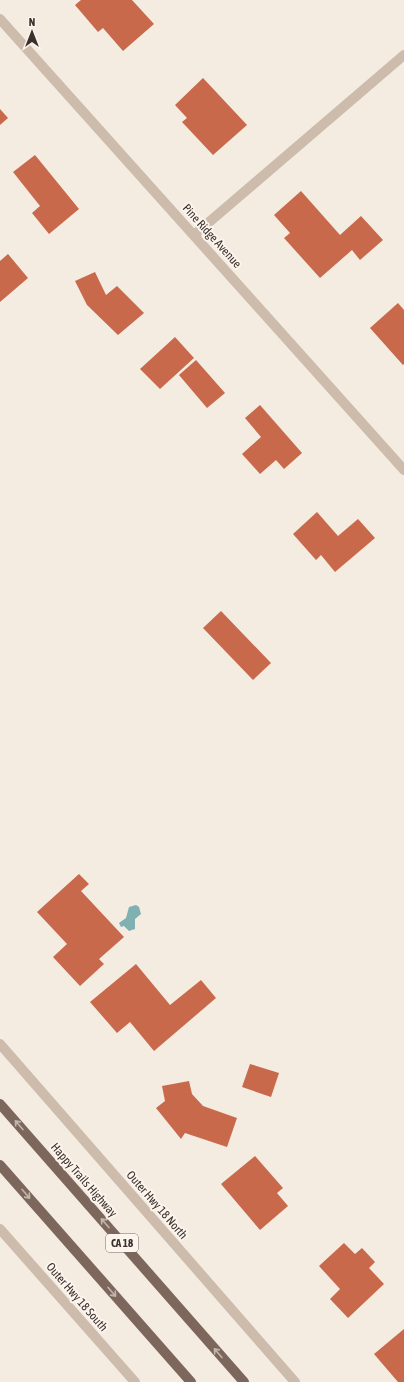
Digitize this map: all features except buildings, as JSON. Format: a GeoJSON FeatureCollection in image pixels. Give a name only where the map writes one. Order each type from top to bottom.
{"type":"FeatureCollection","features":[{"type":"Feature","properties":{"kind":"main road","name":"Happy Trails Highway"},"geometry":{"type":"LineString","coordinates":[[0,1104],[244,1382]]}},
{"type":"Feature","properties":{"kind":"main road"},"geometry":{"type":"LineString","coordinates":[[0,1165],[191,1382]]}},
{"type":"Feature","properties":{"kind":"street","name":"Pine Ridge Avenue"},"geometry":{"type":"LineString","coordinates":[[0,19],[404,470]]}},
{"type":"Feature","properties":{"kind":"street"},"geometry":{"type":"LineString","coordinates":[[194,235],[404,55]]}},
{"type":"Feature","properties":{"kind":"street","name":"Outer Hwy 18 North"},"geometry":{"type":"LineString","coordinates":[[0,1044],[295,1382]]}},
{"type":"Feature","properties":{"kind":"street","name":"Outer Hwy 18 South"},"geometry":{"type":"LineString","coordinates":[[0,1229],[135,1382]]}},
{"type":"Feature","properties":{"kind":"water"},"geometry":{"type":"Polygon","coordinates":[[[136,905],[139,907],[141,914],[135,919],[135,929],[129,931],[124,926],[121,927],[119,923],[126,918],[129,907],[136,905]]]}}]}
